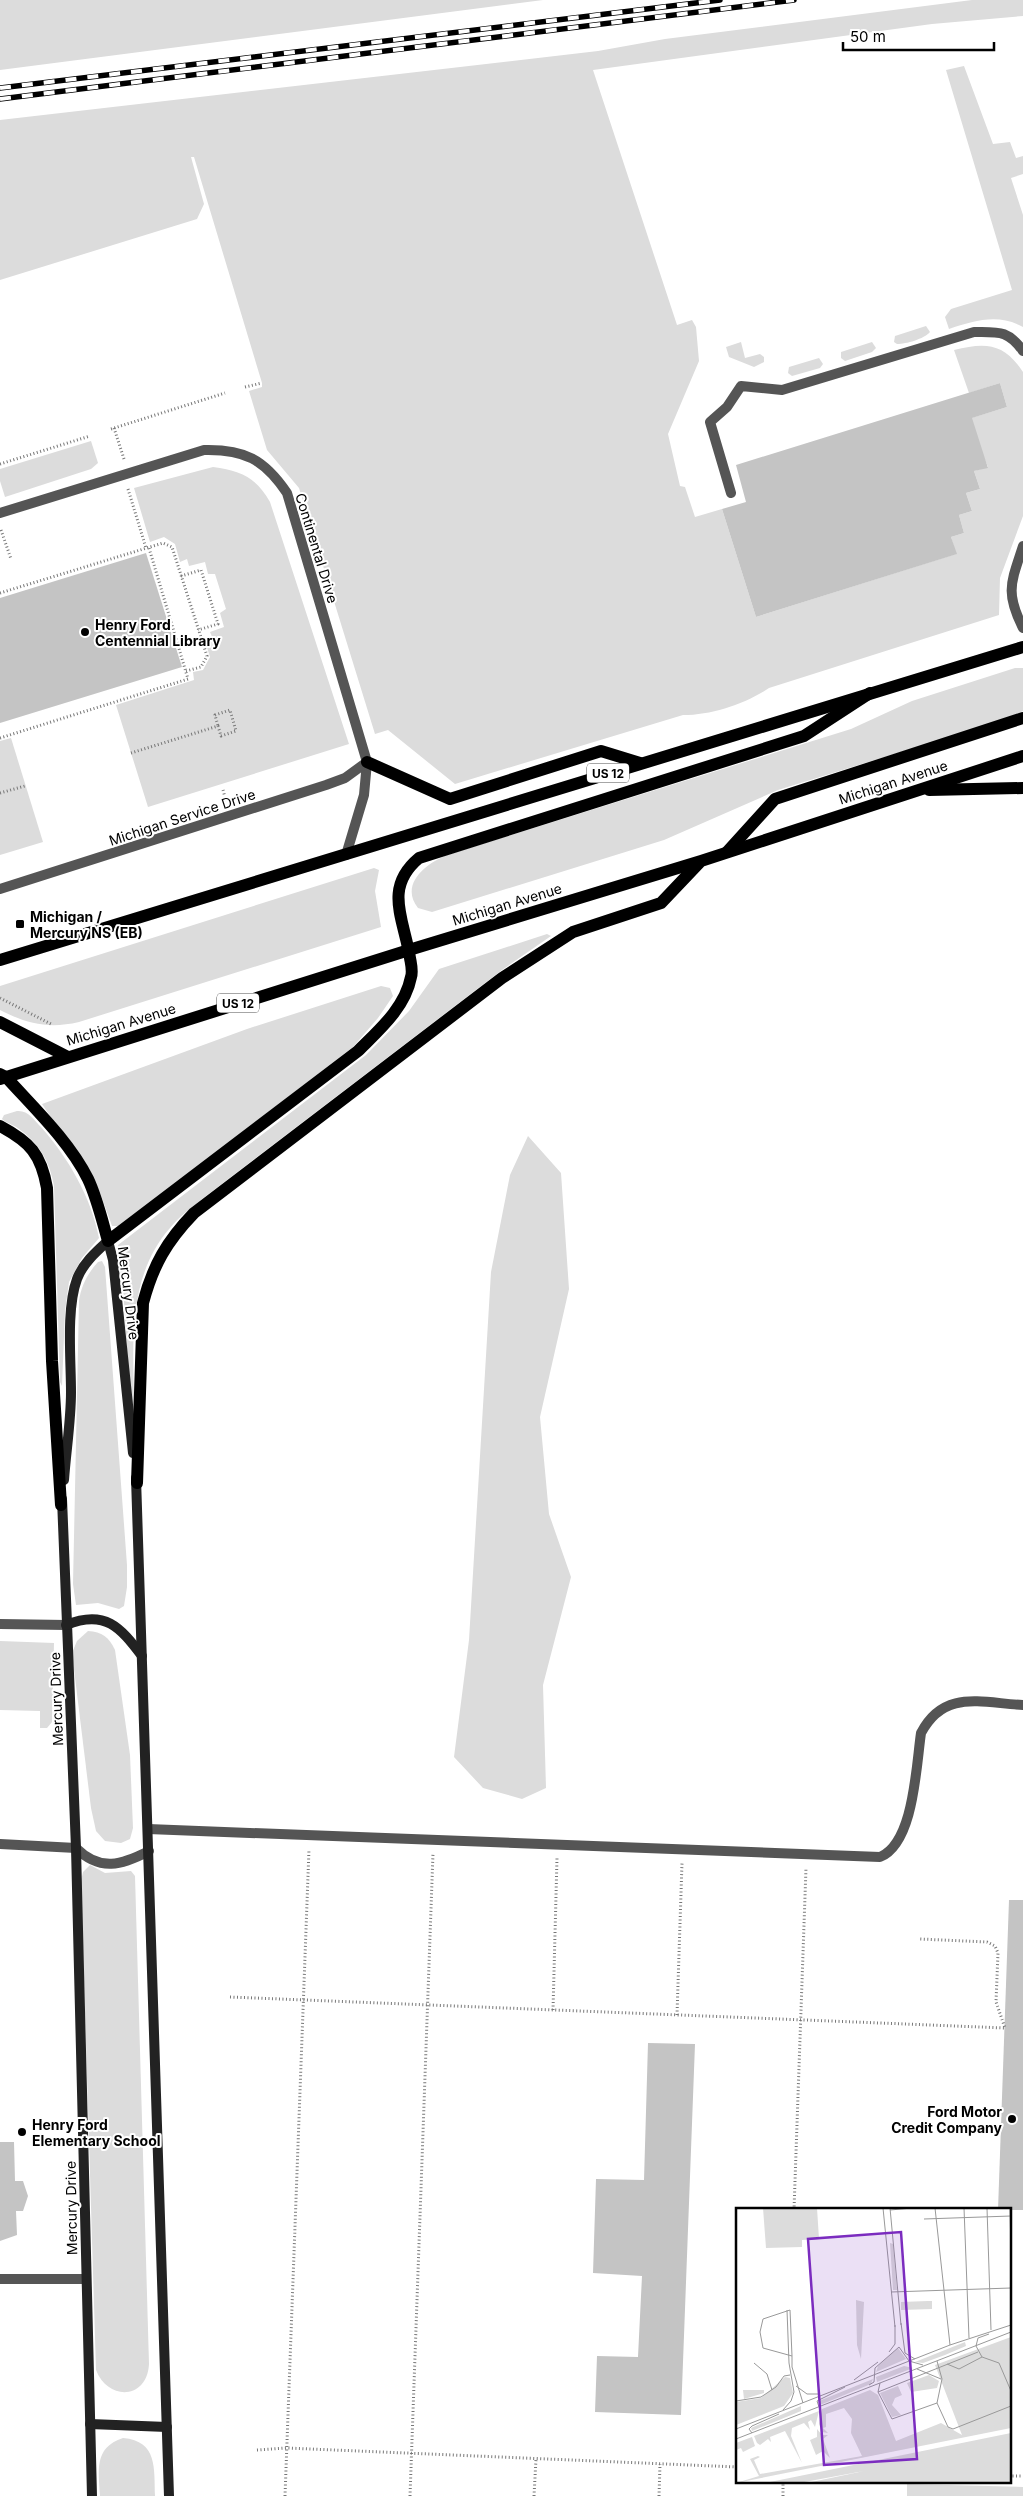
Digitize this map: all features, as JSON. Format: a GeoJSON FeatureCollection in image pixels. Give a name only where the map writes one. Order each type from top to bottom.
{"type":"FeatureCollection","features":[{"type":"Feature","properties":{"kind":"main road","name":"US 12"},"geometry":{"type":"LineString","coordinates":[[0,960],[1023,647]]}},
{"type":"Feature","properties":{"kind":"main road"},"geometry":{"type":"LineString","coordinates":[[2,1076],[78,1160],[97,1202],[108,1241],[358,1051],[385,1025],[407,994],[412,974],[409,950],[400,914],[399,891],[406,870],[419,858],[804,736],[870,693]]}},
{"type":"Feature","properties":{"kind":"main road"},"geometry":{"type":"LineString","coordinates":[[725,853],[775,799],[1023,718]]}},
{"type":"Feature","properties":{"kind":"main road"},"geometry":{"type":"LineString","coordinates":[[367,762],[450,799],[601,751],[640,763]]}},
{"type":"Feature","properties":{"kind":"main road","name":"Michigan Avenue"},"geometry":{"type":"LineString","coordinates":[[2,1076],[701,861],[1023,756]]}},
{"type":"Feature","properties":{"kind":"main road"},"geometry":{"type":"LineString","coordinates":[[914,790],[1023,788]]}},
{"type":"Feature","properties":{"kind":"main road"},"geometry":{"type":"LineString","coordinates":[[136,1483],[143,1303],[149,1281],[165,1246],[175,1232],[194,1213],[502,978],[573,932],[661,903],[701,861]]}},
{"type":"Feature","properties":{"kind":"main road"},"geometry":{"type":"LineString","coordinates":[[0,1022],[68,1057]]}},
{"type":"Feature","properties":{"kind":"main road"},"geometry":{"type":"LineString","coordinates":[[0,1126],[26,1142],[34,1152],[44,1173],[47,1188],[52,1361],[62,1505]]}},
{"type":"Feature","properties":{"kind":"street"},"geometry":{"type":"LineString","coordinates":[[731,493],[710,422],[727,407],[741,386],[782,390],[974,332],[996,332],[1013,337],[1023,351]]}},
{"type":"Feature","properties":{"kind":"street","name":"Continental Drive"},"geometry":{"type":"LineString","coordinates":[[0,513],[204,450],[225,449],[256,460],[276,477],[287,493],[367,762],[364,795],[346,855]]}},
{"type":"Feature","properties":{"kind":"street"},"geometry":{"type":"LineString","coordinates":[[1023,546],[1011,584],[1010,596],[1023,628]]}},
{"type":"Feature","properties":{"kind":"street","name":"Michigan Service Drive"},"geometry":{"type":"LineString","coordinates":[[0,888],[326,785],[346,778],[367,762]]}},
{"type":"Feature","properties":{"kind":"street","name":"Mercury Drive"},"geometry":{"type":"LineString","coordinates":[[108,1241],[113,1260],[136,1483],[170,2496]]}},
{"type":"Feature","properties":{"kind":"street","name":"Mercury Drive"},"geometry":{"type":"LineString","coordinates":[[92,2496],[76,1848],[62,1505],[71,1394],[70,1336],[74,1294],[77,1279],[84,1266],[108,1241]]}},
{"type":"Feature","properties":{"kind":"street"},"geometry":{"type":"LineString","coordinates":[[0,1624],[66,1625],[80,1620],[104,1620],[122,1630],[142,1656]]}},
{"type":"Feature","properties":{"kind":"street"},"geometry":{"type":"LineString","coordinates":[[148,1829],[880,1858],[888,1854],[900,1839],[908,1819],[922,1733],[937,1711],[949,1704],[961,1702],[1023,1705]]}},
{"type":"Feature","properties":{"kind":"street"},"geometry":{"type":"LineString","coordinates":[[0,1844],[76,1848],[86,1858],[112,1865],[129,1861],[149,1851]]}},
{"type":"Feature","properties":{"kind":"street"},"geometry":{"type":"LineString","coordinates":[[0,2279],[86,2279]]}},
{"type":"Feature","properties":{"kind":"street"},"geometry":{"type":"LineString","coordinates":[[90,2424],[167,2427]]}},
{"type":"Feature","properties":{"kind":"path"},"geometry":{"type":"LineString","coordinates":[[246,387],[262,383]]}},
{"type":"Feature","properties":{"kind":"path"},"geometry":{"type":"LineString","coordinates":[[124,458],[112,428],[225,393]]}},
{"type":"Feature","properties":{"kind":"path"},"geometry":{"type":"LineString","coordinates":[[0,464],[90,436]]}},
{"type":"Feature","properties":{"kind":"path"},"geometry":{"type":"LineString","coordinates":[[0,738],[188,679],[128,489]]}},
{"type":"Feature","properties":{"kind":"path"},"geometry":{"type":"LineString","coordinates":[[1,530],[11,560]]}},
{"type":"Feature","properties":{"kind":"path"},"geometry":{"type":"LineString","coordinates":[[0,593],[163,543],[172,547],[207,656],[201,667],[186,672]]}},
{"type":"Feature","properties":{"kind":"path"},"geometry":{"type":"LineString","coordinates":[[181,576],[201,570],[218,624],[198,630]]}},
{"type":"Feature","properties":{"kind":"path"},"geometry":{"type":"LineString","coordinates":[[230,710],[236,731],[221,736],[218,726],[215,715],[230,710]]}},
{"type":"Feature","properties":{"kind":"path"},"geometry":{"type":"LineString","coordinates":[[131,753],[218,726]]}},
{"type":"Feature","properties":{"kind":"path"},"geometry":{"type":"LineString","coordinates":[[0,794],[25,786]]}},
{"type":"Feature","properties":{"kind":"path"},"geometry":{"type":"LineString","coordinates":[[222,790],[227,804]]}},
{"type":"Feature","properties":{"kind":"path"},"geometry":{"type":"LineString","coordinates":[[0,998],[51,1024]]}},
{"type":"Feature","properties":{"kind":"path"},"geometry":{"type":"LineString","coordinates":[[285,2496],[310,1836]]}},
{"type":"Feature","properties":{"kind":"path"},"geometry":{"type":"LineString","coordinates":[[410,2496],[433,1840]]}},
{"type":"Feature","properties":{"kind":"path"},"geometry":{"type":"LineString","coordinates":[[553,2010],[558,1845]]}},
{"type":"Feature","properties":{"kind":"path"},"geometry":{"type":"LineString","coordinates":[[677,2015],[683,1850]]}},
{"type":"Feature","properties":{"kind":"path"},"geometry":{"type":"LineString","coordinates":[[794,2208],[806,1855]]}},
{"type":"Feature","properties":{"kind":"path"},"geometry":{"type":"LineString","coordinates":[[230,1997],[1005,2028],[996,2002],[998,1953],[995,1946],[987,1942],[920,1939]]}},
{"type":"Feature","properties":{"kind":"path"},"geometry":{"type":"LineString","coordinates":[[256,2450],[287,2448],[736,2467]]}},
{"type":"Feature","properties":{"kind":"path"},"geometry":{"type":"LineString","coordinates":[[534,2496],[536,2458]]}},
{"type":"Feature","properties":{"kind":"path"},"geometry":{"type":"LineString","coordinates":[[659,2496],[660,2464]]}},
{"type":"Feature","properties":{"kind":"path"},"geometry":{"type":"LineString","coordinates":[[1010,2476],[1023,2476]]}},
{"type":"Feature","properties":{"kind":"shaded area"},"geometry":{"type":"Polygon","coordinates":[[[0,0],[543,0],[0,70],[0,0]]]}},
{"type":"Feature","properties":{"kind":"shaded area"},"geometry":{"type":"Polygon","coordinates":[[[972,0],[1023,0],[1023,16],[932,24],[593,70],[677,325],[692,320],[696,327],[699,361],[668,434],[680,486],[685,487],[695,517],[722,509],[756,617],[956,554],[951,537],[964,533],[959,515],[972,511],[966,493],[980,489],[974,471],[988,467],[968,419],[1007,407],[1000,383],[969,393],[954,350],[976,346],[993,347],[1009,355],[1023,372],[1023,516],[1000,578],[999,615],[769,688],[750,699],[728,708],[683,715],[455,784],[388,730],[375,734],[299,488],[267,450],[249,391],[262,387],[262,383],[194,157],[191,157],[204,204],[197,219],[0,280],[0,120],[598,51],[665,39],[972,0]]]}},
{"type":"Feature","properties":{"kind":"shaded area"},"geometry":{"type":"Polygon","coordinates":[[[964,66],[993,144],[1010,142],[1016,158],[1023,156],[1023,174],[1011,178],[1023,215],[1023,327],[1004,320],[995,319],[977,321],[949,329],[945,317],[951,309],[1012,290],[946,70],[964,66]]]}},
{"type":"Feature","properties":{"kind":"shaded area"},"geometry":{"type":"Polygon","coordinates":[[[926,326],[930,332],[924,337],[905,343],[897,344],[894,342],[895,336],[926,326]]]}},
{"type":"Feature","properties":{"kind":"shaded area"},"geometry":{"type":"Polygon","coordinates":[[[741,342],[745,358],[760,354],[764,357],[764,362],[754,367],[729,357],[726,347],[741,342]]]}},
{"type":"Feature","properties":{"kind":"shaded area"},"geometry":{"type":"Polygon","coordinates":[[[872,342],[876,348],[872,352],[845,361],[841,358],[841,352],[872,342]]]}},
{"type":"Feature","properties":{"kind":"shaded area"},"geometry":{"type":"Polygon","coordinates":[[[819,358],[823,364],[820,368],[792,376],[788,373],[789,367],[819,358]]]}},
{"type":"Feature","properties":{"kind":"shaded area"},"geometry":{"type":"Polygon","coordinates":[[[91,441],[98,463],[91,469],[5,497],[0,481],[0,469],[91,441]]]}},
{"type":"Feature","properties":{"kind":"shaded area"},"geometry":{"type":"Polygon","coordinates":[[[213,467],[240,473],[247,477],[265,493],[270,502],[349,744],[148,807],[116,705],[194,680],[193,672],[203,670],[210,657],[205,641],[213,639],[210,632],[224,627],[220,613],[226,609],[215,574],[208,574],[205,562],[189,566],[187,559],[180,562],[175,544],[164,537],[150,542],[134,488],[213,467]]]}},
{"type":"Feature","properties":{"kind":"shaded area"},"geometry":{"type":"Polygon","coordinates":[[[1015,668],[1023,668],[1023,711],[1004,720],[778,790],[664,840],[432,912],[418,908],[413,899],[412,891],[418,876],[431,863],[447,855],[851,729],[912,701],[1015,668]]]}},
{"type":"Feature","properties":{"kind":"shaded area"},"geometry":{"type":"Polygon","coordinates":[[[11,738],[43,842],[0,855],[0,741],[11,738]]]}},
{"type":"Feature","properties":{"kind":"shaded area"},"geometry":{"type":"Polygon","coordinates":[[[374,868],[379,870],[375,891],[381,927],[79,1022],[58,1025],[38,1024],[20,1019],[0,1010],[0,986],[374,868]]]}},
{"type":"Feature","properties":{"kind":"shaded area"},"geometry":{"type":"Polygon","coordinates":[[[547,934],[551,936],[502,970],[202,1199],[170,1228],[156,1248],[145,1269],[139,1292],[135,1316],[133,1364],[134,1412],[131,1412],[123,1286],[117,1253],[118,1245],[366,1055],[409,1011],[439,969],[547,934]]]}},
{"type":"Feature","properties":{"kind":"shaded area"},"geometry":{"type":"Polygon","coordinates":[[[381,986],[390,988],[393,996],[378,1018],[353,1047],[120,1226],[112,1226],[99,1190],[42,1104],[247,1029],[381,986]]]}},
{"type":"Feature","properties":{"kind":"shaded area"},"geometry":{"type":"Polygon","coordinates":[[[17,1111],[28,1114],[33,1119],[70,1165],[85,1193],[99,1238],[82,1258],[69,1282],[65,1311],[62,1386],[60,1382],[54,1186],[50,1169],[38,1147],[26,1134],[2,1119],[4,1115],[17,1111]]]}},
{"type":"Feature","properties":{"kind":"shaded area"},"geometry":{"type":"Polygon","coordinates":[[[528,1136],[561,1173],[569,1289],[540,1417],[549,1514],[571,1577],[543,1685],[546,1788],[522,1799],[483,1788],[454,1757],[469,1640],[491,1272],[510,1175],[528,1136]]]}},
{"type":"Feature","properties":{"kind":"shaded area"},"geometry":{"type":"Polygon","coordinates":[[[102,1261],[105,1267],[127,1565],[127,1587],[124,1606],[119,1609],[98,1603],[76,1605],[73,1584],[79,1301],[81,1290],[88,1275],[98,1262],[102,1261]]]}},
{"type":"Feature","properties":{"kind":"shaded area"},"geometry":{"type":"Polygon","coordinates":[[[88,1631],[104,1636],[115,1650],[130,1755],[133,1828],[130,1839],[121,1843],[105,1841],[96,1831],[91,1808],[72,1653],[77,1641],[88,1631]]]}},
{"type":"Feature","properties":{"kind":"shaded area"},"geometry":{"type":"Polygon","coordinates":[[[0,1641],[54,1643],[52,1722],[47,1728],[40,1728],[40,1711],[0,1710],[0,1641]]]}},
{"type":"Feature","properties":{"kind":"shaded area"},"geometry":{"type":"Polygon","coordinates":[[[90,1865],[105,1873],[131,1871],[135,1876],[149,2364],[147,2376],[142,2384],[135,2390],[126,2392],[109,2387],[96,2370],[81,1881],[83,1872],[90,1865]]]}},
{"type":"Feature","properties":{"kind":"shaded area"},"geometry":{"type":"Polygon","coordinates":[[[123,2438],[134,2440],[143,2445],[152,2458],[155,2496],[100,2496],[99,2469],[102,2454],[113,2442],[123,2438]]]}},
{"type":"Feature","properties":{"kind":"shaded area"},"geometry":{"type":"Polygon","coordinates":[[[907,2484],[1023,2487],[1023,2496],[907,2496],[907,2484]]]}},
{"type":"Feature","properties":{"kind":"building"},"geometry":{"type":"Polygon","coordinates":[[[1000,383],[1007,407],[972,418],[988,468],[974,471],[980,489],[966,493],[972,511],[959,515],[964,533],[951,537],[957,554],[756,617],[722,509],[746,502],[736,465],[1000,383]]]}},
{"type":"Feature","properties":{"kind":"building","name":"Henry Ford Centennial Library"},"geometry":{"type":"Polygon","coordinates":[[[146,553],[182,667],[0,723],[0,598],[146,553]]]}},
{"type":"Feature","properties":{"kind":"building","name":"Ford Motor Credit Company"},"geometry":{"type":"Polygon","coordinates":[[[1009,1900],[1023,1900],[1023,2210],[998,2208],[1009,1900]]]}},
{"type":"Feature","properties":{"kind":"building"},"geometry":{"type":"Polygon","coordinates":[[[648,2043],[695,2044],[681,2415],[595,2412],[597,2356],[638,2357],[642,2276],[593,2273],[596,2179],[644,2180],[648,2043]]]}},
{"type":"Feature","properties":{"kind":"building"},"geometry":{"type":"Polygon","coordinates":[[[0,2142],[14,2142],[15,2181],[23,2181],[28,2196],[23,2211],[16,2211],[17,2235],[0,2241],[0,2142]]]}},
{"type":"Feature","properties":{"kind":"railway"},"geometry":{"type":"LineString","coordinates":[[0,88],[720,0]]}},
{"type":"Feature","properties":{"kind":"railway"},"geometry":{"type":"LineString","coordinates":[[0,99],[794,0]]}},
{"type":"Feature","properties":{"kind":"place","name":"Henry Ford Centennial Library"},"geometry":{"type":"Point","coordinates":[85,632]}},
{"type":"Feature","properties":{"kind":"place","name":"Michigan / Mercury NS (EB)"},"geometry":{"type":"Point","coordinates":[20,924]}},
{"type":"Feature","properties":{"kind":"place","name":"Ford Motor Credit Company"},"geometry":{"type":"Point","coordinates":[1012,2119]}},
{"type":"Feature","properties":{"kind":"place","name":"Henry Ford Elementary School"},"geometry":{"type":"Point","coordinates":[22,2132]}}]}
